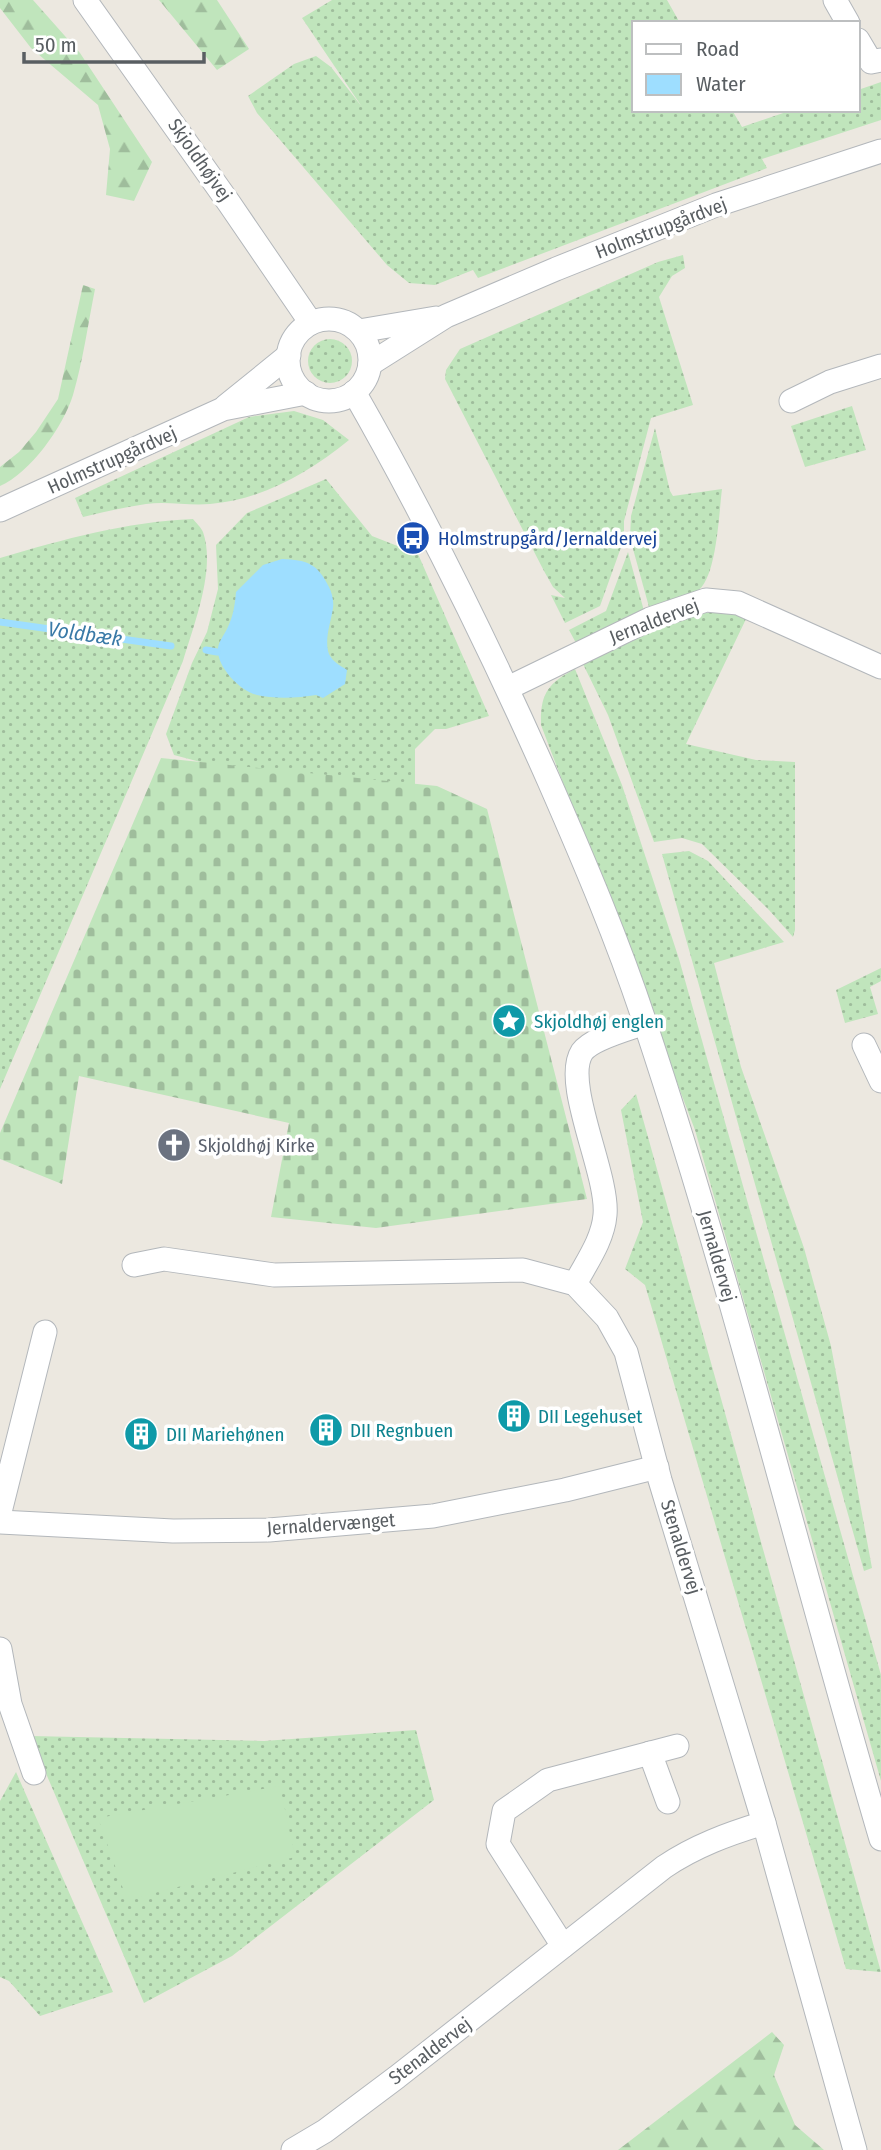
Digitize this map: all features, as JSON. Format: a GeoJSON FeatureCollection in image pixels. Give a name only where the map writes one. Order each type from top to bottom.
{"type":"FeatureCollection","features":[{"type":"Feature","properties":{"kind":"street","name":"Skjoldhøjvej"},"geometry":{"type":"LineString","coordinates":[[85,0],[311,323]]}},
{"type":"Feature","properties":{"kind":"street"},"geometry":{"type":"LineString","coordinates":[[835,0],[847,21]]}},
{"type":"Feature","properties":{"kind":"street"},"geometry":{"type":"LineString","coordinates":[[860,43],[871,62],[881,60]]}},
{"type":"Feature","properties":{"kind":"street","name":"Holmstrupgårdvej"},"geometry":{"type":"LineString","coordinates":[[370,364],[446,316],[664,225],[881,151]]}},
{"type":"Feature","properties":{"kind":"street","name":"Holmstrupgårdvej"},"geometry":{"type":"LineString","coordinates":[[359,331],[446,316]]}},
{"type":"Feature","properties":{"kind":"street"},"geometry":{"type":"LineString","coordinates":[[341,320],[359,331],[369,347],[370,364],[365,380],[354,392],[325,401],[306,393],[292,378],[289,355],[298,333],[311,323],[341,320]]}},
{"type":"Feature","properties":{"kind":"street","name":"Holmstrupgårdvej"},"geometry":{"type":"LineString","coordinates":[[223,409],[289,355]]}},
{"type":"Feature","properties":{"kind":"street"},"geometry":{"type":"LineString","coordinates":[[791,401],[830,382],[881,366]]}},
{"type":"Feature","properties":{"kind":"street","name":"Jernaldervej"},"geometry":{"type":"LineString","coordinates":[[354,392],[393,461],[508,688],[581,854],[645,1023],[749,1366],[881,1839]]}},
{"type":"Feature","properties":{"kind":"street","name":"Holmstrupgårdvej"},"geometry":{"type":"LineString","coordinates":[[0,510],[223,409],[306,393]]}},
{"type":"Feature","properties":{"kind":"street","name":"Jernaldervej"},"geometry":{"type":"LineString","coordinates":[[508,688],[650,619],[706,600],[738,603],[881,667]]}},
{"type":"Feature","properties":{"kind":"street"},"geometry":{"type":"LineString","coordinates":[[134,1265],[164,1259],[274,1275],[523,1270],[575,1284],[600,1236],[606,1208],[577,1084],[578,1060],[590,1044],[645,1023]]}},
{"type":"Feature","properties":{"kind":"street"},"geometry":{"type":"LineString","coordinates":[[864,1045],[881,1081]]}},
{"type":"Feature","properties":{"kind":"street","name":"Stenaldervej"},"geometry":{"type":"LineString","coordinates":[[575,1284],[607,1318],[626,1352],[657,1467],[764,1823],[855,2150]]}},
{"type":"Feature","properties":{"kind":"street"},"geometry":{"type":"LineString","coordinates":[[0,1512],[45,1332]]}},
{"type":"Feature","properties":{"kind":"street","name":"Jernaldervænget"},"geometry":{"type":"LineString","coordinates":[[0,1522],[173,1531],[269,1530],[432,1516],[565,1490],[657,1467]]}},
{"type":"Feature","properties":{"kind":"street"},"geometry":{"type":"LineString","coordinates":[[0,1648],[5,1706],[34,1773]]}},
{"type":"Feature","properties":{"kind":"street"},"geometry":{"type":"LineString","coordinates":[[563,1946],[498,1844],[504,1811],[548,1780],[677,1746]]}},
{"type":"Feature","properties":{"kind":"street"},"geometry":{"type":"LineString","coordinates":[[650,1753],[668,1802]]}},
{"type":"Feature","properties":{"kind":"street","name":"Stenaldervej"},"geometry":{"type":"LineString","coordinates":[[293,2150],[325,2131],[680,1856],[720,1836],[764,1823]]}},
{"type":"Feature","properties":{"kind":"green space"},"geometry":{"type":"Polygon","coordinates":[[[0,0],[33,0],[80,53],[152,162],[134,201],[106,195],[110,149],[98,105],[31,48],[0,8],[0,0]]]}},
{"type":"Feature","properties":{"kind":"green space"},"geometry":{"type":"Polygon","coordinates":[[[159,0],[217,0],[249,49],[217,70],[159,0]]]}},
{"type":"Feature","properties":{"kind":"green space"},"geometry":{"type":"Polygon","coordinates":[[[332,0],[667,0],[679,21],[632,21],[632,112],[733,112],[742,127],[786,112],[860,112],[860,89],[881,82],[881,120],[762,159],[767,168],[478,278],[473,270],[435,285],[409,283],[387,265],[257,113],[248,96],[294,64],[316,56],[331,67],[362,107],[302,18],[332,0]]]}},
{"type":"Feature","properties":{"kind":"green space"},"geometry":{"type":"Polygon","coordinates":[[[683,255],[685,268],[672,276],[659,297],[693,405],[651,418],[624,521],[624,539],[600,606],[565,623],[551,595],[565,598],[553,587],[544,571],[445,379],[446,370],[460,349],[658,262],[683,255]]]}},
{"type":"Feature","properties":{"kind":"green space"},"geometry":{"type":"Polygon","coordinates":[[[83,285],[95,289],[80,369],[68,408],[34,460],[0,486],[0,467],[19,452],[58,399],[83,285]]]}},
{"type":"Feature","properties":{"kind":"green space"},"geometry":{"type":"Polygon","coordinates":[[[330,339],[346,345],[352,361],[346,377],[330,383],[314,377],[308,361],[314,345],[330,339]]]}},
{"type":"Feature","properties":{"kind":"green space"},"geometry":{"type":"Polygon","coordinates":[[[852,406],[866,450],[805,467],[791,426],[852,406]]]}},
{"type":"Feature","properties":{"kind":"green space"},"geometry":{"type":"Polygon","coordinates":[[[294,411],[323,420],[349,440],[301,473],[249,497],[210,504],[146,504],[83,517],[75,498],[249,417],[294,411]]]}},
{"type":"Feature","properties":{"kind":"green space"},"geometry":{"type":"Polygon","coordinates":[[[655,428],[673,496],[722,489],[713,560],[703,585],[685,597],[649,607],[630,538],[631,516],[655,428]]]}},
{"type":"Feature","properties":{"kind":"green space"},"geometry":{"type":"Polygon","coordinates":[[[326,479],[372,536],[418,554],[489,716],[446,729],[435,729],[415,749],[415,787],[291,786],[174,755],[166,734],[192,663],[207,632],[218,589],[216,545],[247,513],[326,479]]]}},
{"type":"Feature","properties":{"kind":"green space"},"geometry":{"type":"Polygon","coordinates":[[[193,519],[203,532],[207,563],[198,614],[183,661],[0,1089],[0,558],[119,528],[193,519]]]}},
{"type":"Feature","properties":{"kind":"green space"},"geometry":{"type":"Polygon","coordinates":[[[628,552],[644,611],[576,643],[569,630],[606,611],[628,552]]]}},
{"type":"Feature","properties":{"kind":"green space"},"geometry":{"type":"Polygon","coordinates":[[[705,613],[730,613],[746,619],[686,744],[756,760],[795,762],[793,937],[702,844],[682,838],[654,842],[608,715],[583,664],[667,624],[705,613]]]}},
{"type":"Feature","properties":{"kind":"green space"},"geometry":{"type":"Polygon","coordinates":[[[575,669],[622,785],[679,959],[881,1675],[881,1781],[695,1130],[541,725],[544,697],[558,679],[575,669]]]}},
{"type":"Feature","properties":{"kind":"green space"},"geometry":{"type":"Polygon","coordinates":[[[161,758],[437,786],[487,809],[587,1199],[376,1228],[271,1217],[289,1123],[79,1076],[62,1184],[0,1159],[0,1133],[161,758]]]}},
{"type":"Feature","properties":{"kind":"green space"},"geometry":{"type":"Polygon","coordinates":[[[689,851],[708,861],[784,942],[714,963],[741,1067],[804,1248],[831,1346],[872,1568],[864,1571],[662,854],[689,851]]]}},
{"type":"Feature","properties":{"kind":"green space"},"geometry":{"type":"Polygon","coordinates":[[[881,968],[881,981],[870,987],[878,1014],[845,1023],[836,990],[881,968]]]}},
{"type":"Feature","properties":{"kind":"green space"},"geometry":{"type":"Polygon","coordinates":[[[636,1094],[881,1972],[846,1969],[645,1285],[625,1269],[643,1222],[621,1110],[636,1094]]]}},
{"type":"Feature","properties":{"kind":"green space"},"geometry":{"type":"Polygon","coordinates":[[[416,1730],[434,1800],[232,1956],[144,2003],[30,1736],[264,1741],[416,1730]]]}},
{"type":"Feature","properties":{"kind":"green space"},"geometry":{"type":"Polygon","coordinates":[[[16,1772],[113,1992],[40,2016],[9,1981],[0,1977],[0,1801],[16,1772]]]}},
{"type":"Feature","properties":{"kind":"green space"},"geometry":{"type":"Polygon","coordinates":[[[280,1786],[295,1857],[127,1900],[98,1818],[280,1786]]]}},
{"type":"Feature","properties":{"kind":"green space"},"geometry":{"type":"Polygon","coordinates":[[[772,2032],[784,2045],[774,2075],[795,2125],[824,2150],[618,2150],[772,2032]]]}},
{"type":"Feature","properties":{"kind":"water"},"geometry":{"type":"Polygon","coordinates":[[[282,559],[310,564],[325,579],[332,594],[328,651],[333,660],[347,670],[345,684],[323,698],[316,695],[271,697],[250,693],[230,677],[218,655],[219,643],[232,615],[236,592],[263,565],[282,559]]]}},
{"type":"Feature","properties":{"kind":"waterway","name":"Voldbæk"},"geometry":{"type":"LineString","coordinates":[[0,622],[171,646]]}},
{"type":"Feature","properties":{"kind":"waterway","name":"Voldbæk"},"geometry":{"type":"LineString","coordinates":[[206,650],[217,652]]}},
{"type":"Feature","properties":{"kind":"place","name":"Holmstrupgård/Jernaldervej"},"geometry":{"type":"Point","coordinates":[413,538]}},
{"type":"Feature","properties":{"kind":"place","name":"Skjoldhøj englen"},"geometry":{"type":"Point","coordinates":[509,1021]}},
{"type":"Feature","properties":{"kind":"place","name":"Skjoldhøj Kirke"},"geometry":{"type":"Point","coordinates":[174,1145]}},
{"type":"Feature","properties":{"kind":"place","name":"DII Legehuset"},"geometry":{"type":"Point","coordinates":[514,1416]}},
{"type":"Feature","properties":{"kind":"place","name":"DII Regnbuen"},"geometry":{"type":"Point","coordinates":[326,1430]}},
{"type":"Feature","properties":{"kind":"place","name":"DII Mariehønen"},"geometry":{"type":"Point","coordinates":[141,1434]}}]}
